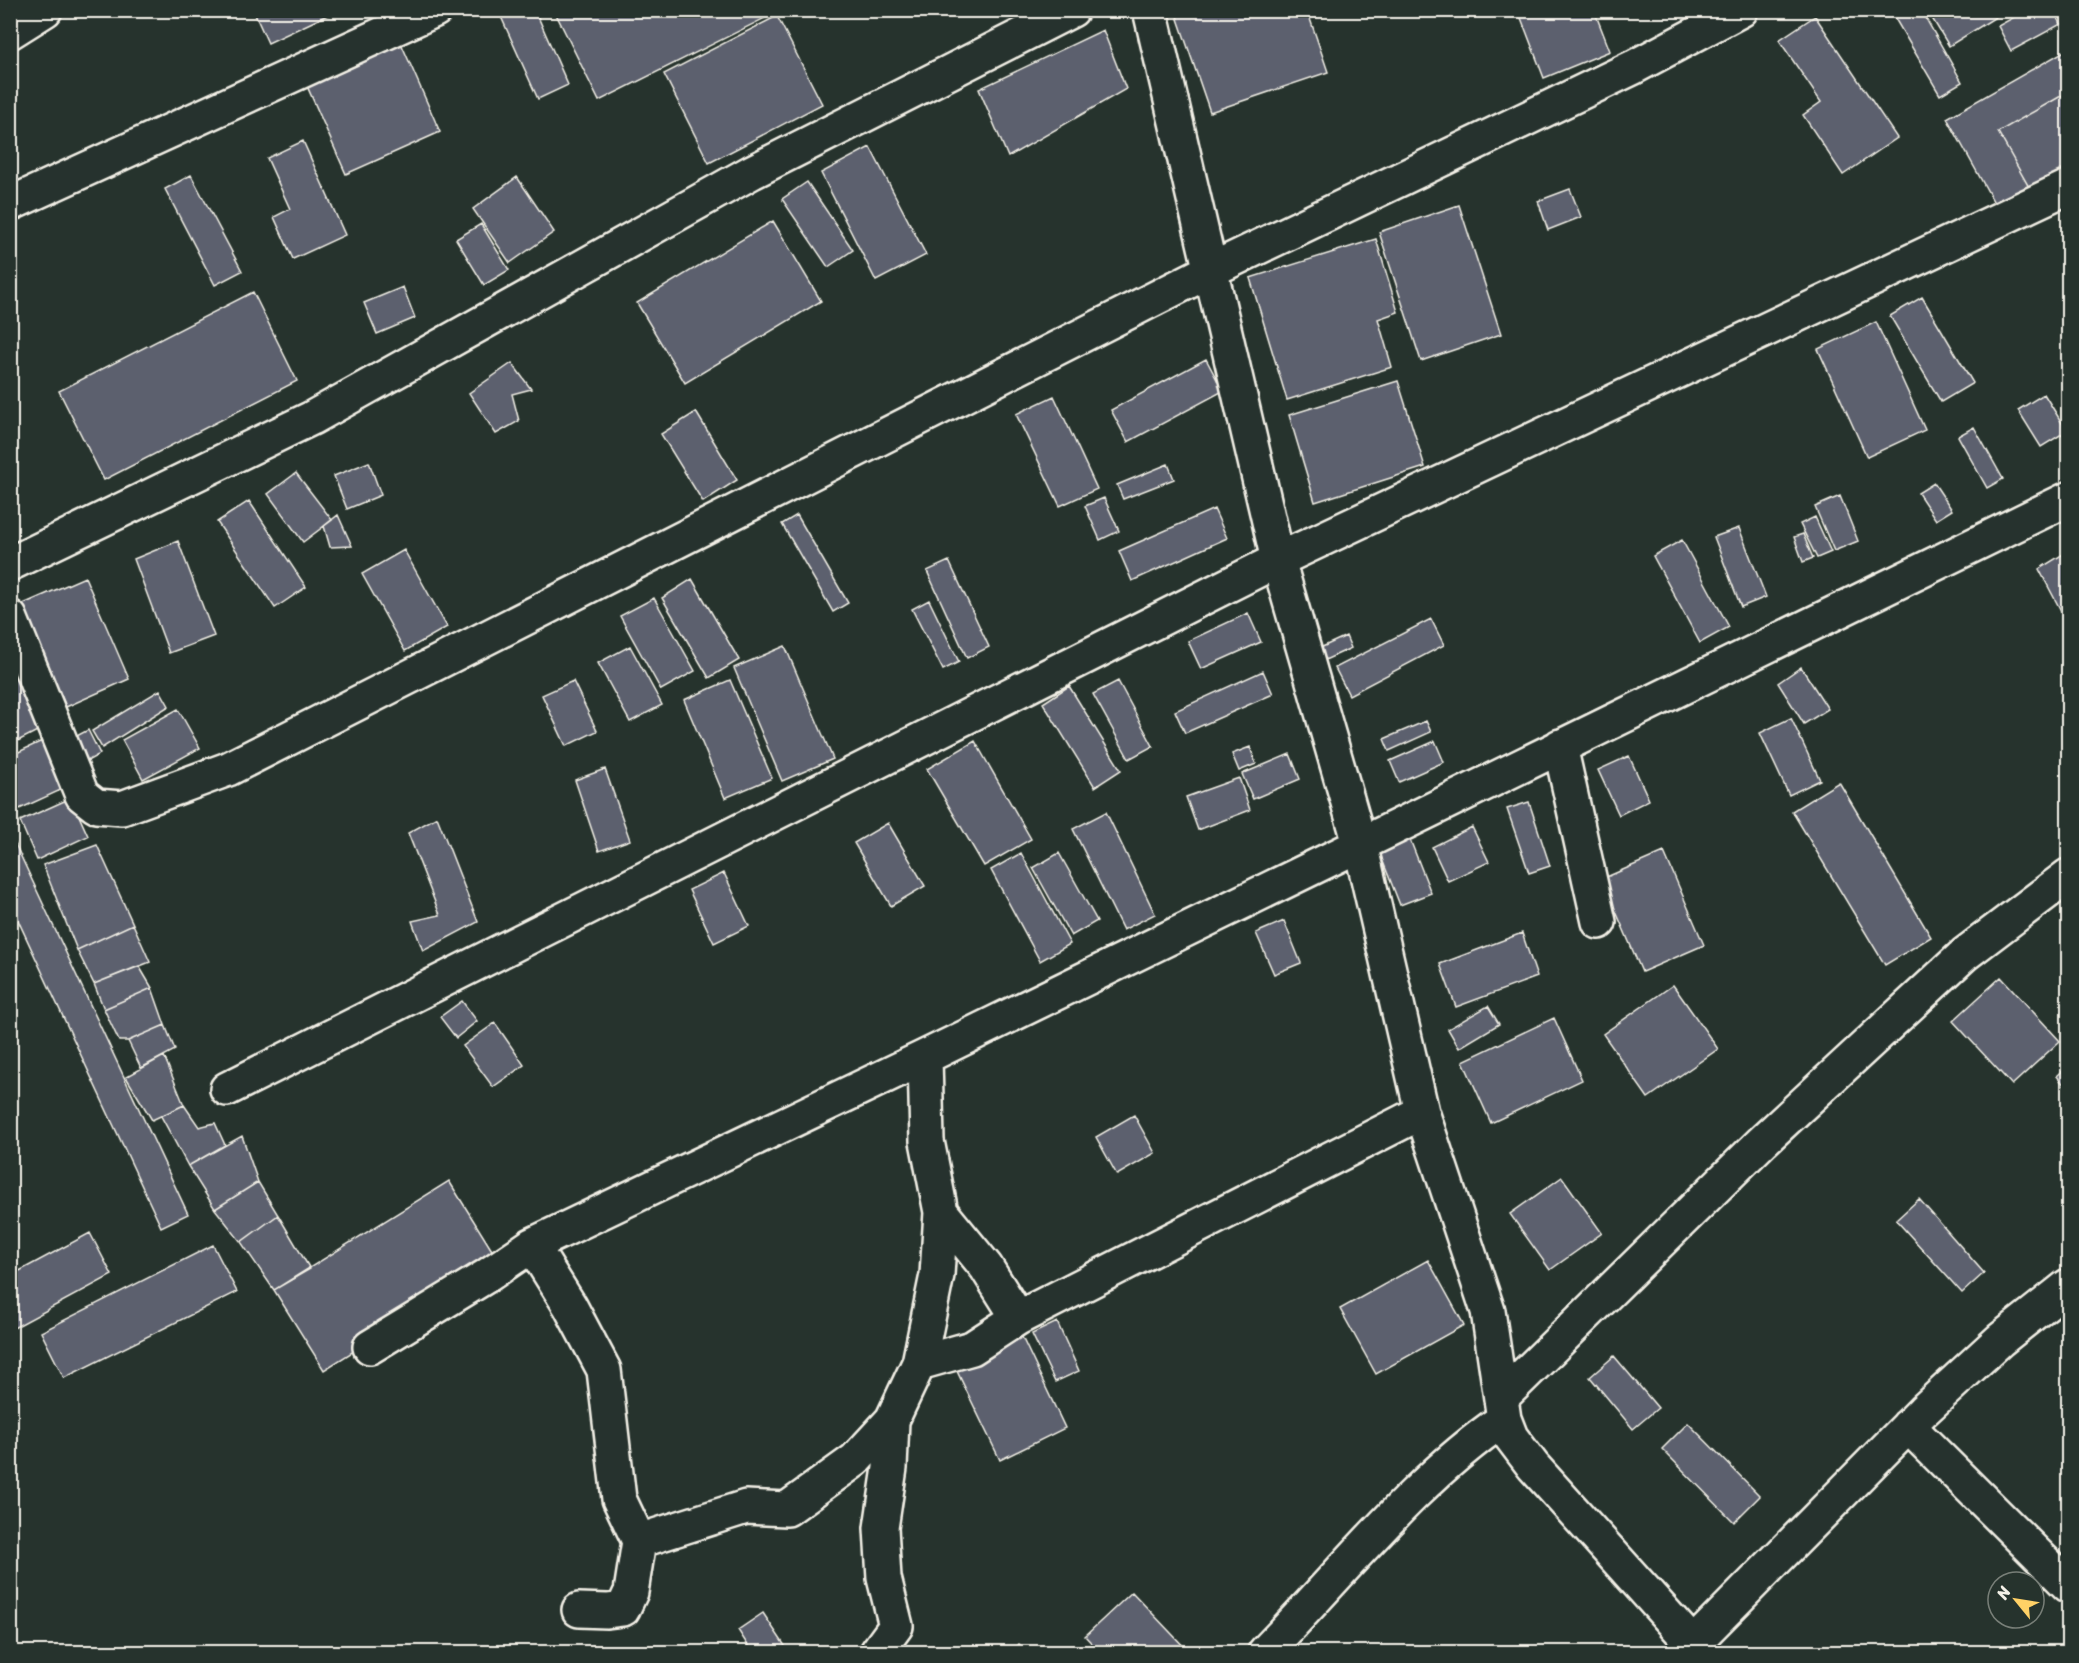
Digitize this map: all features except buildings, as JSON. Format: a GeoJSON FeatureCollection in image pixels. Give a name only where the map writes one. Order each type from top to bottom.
{"type":"FeatureCollection","features":[{"type":"Feature","properties":{"kind":"street"},"geometry":{"type":"LineString","coordinates":[[10,32],[45,10]]}},
{"type":"Feature","properties":{"kind":"street"},"geometry":{"type":"LineString","coordinates":[[10,204],[435,10]]}},
{"type":"Feature","properties":{"kind":"street"},"geometry":{"type":"LineString","coordinates":[[10,564],[312,418],[752,172],[1072,10]]}},
{"type":"Feature","properties":{"kind":"street"},"geometry":{"type":"LineString","coordinates":[[1150,10],[1278,560],[1360,844],[1422,1112],[1488,1311],[1503,1408],[1511,1437],[1533,1466],[1692,1650],[1908,1426],[2000,1340],[2068,1286]]}},
{"type":"Feature","properties":{"kind":"street"},"geometry":{"type":"LineString","coordinates":[[10,617],[82,795],[96,806],[122,808],[228,769],[1211,270],[1634,67],[1741,10]]}},
{"type":"Feature","properties":{"kind":"street"},"geometry":{"type":"LineString","coordinates":[[227,1089],[1278,560],[2068,187]]}},
{"type":"Feature","properties":{"kind":"street"},"geometry":{"type":"LineString","coordinates":[[370,1347],[488,1275],[532,1245],[925,1057],[2068,500]]}},
{"type":"Feature","properties":{"kind":"street"},"geometry":{"type":"LineString","coordinates":[[1560,746],[1599,922]]}},
{"type":"Feature","properties":{"kind":"street"},"geometry":{"type":"LineString","coordinates":[[1265,1653],[1424,1483],[1473,1440],[1763,1141],[1965,954],[2068,876]]}},
{"type":"Feature","properties":{"kind":"street"},"geometry":{"type":"LineString","coordinates":[[639,1541],[746,1508],[787,1509],[855,1461],[892,1420],[919,1363],[937,1275],[941,1212],[927,1141],[925,1057]]}},
{"type":"Feature","properties":{"kind":"street"},"geometry":{"type":"LineString","coordinates":[[919,1363],[972,1348],[1018,1318],[1422,1112]]}},
{"type":"Feature","properties":{"kind":"street"},"geometry":{"type":"LineString","coordinates":[[941,1212],[986,1267],[1018,1318]]}},
{"type":"Feature","properties":{"kind":"street"},"geometry":{"type":"LineString","coordinates":[[532,1245],[570,1306],[604,1370],[619,1499],[639,1541],[631,1592],[623,1609],[579,1610]]}},
{"type":"Feature","properties":{"kind":"street"},"geometry":{"type":"LineString","coordinates":[[877,1653],[896,1626],[884,1578],[881,1528],[890,1468],[892,1420]]}},
{"type":"Feature","properties":{"kind":"street"},"geometry":{"type":"LineString","coordinates":[[1908,1426],[2068,1585]]}}]}
